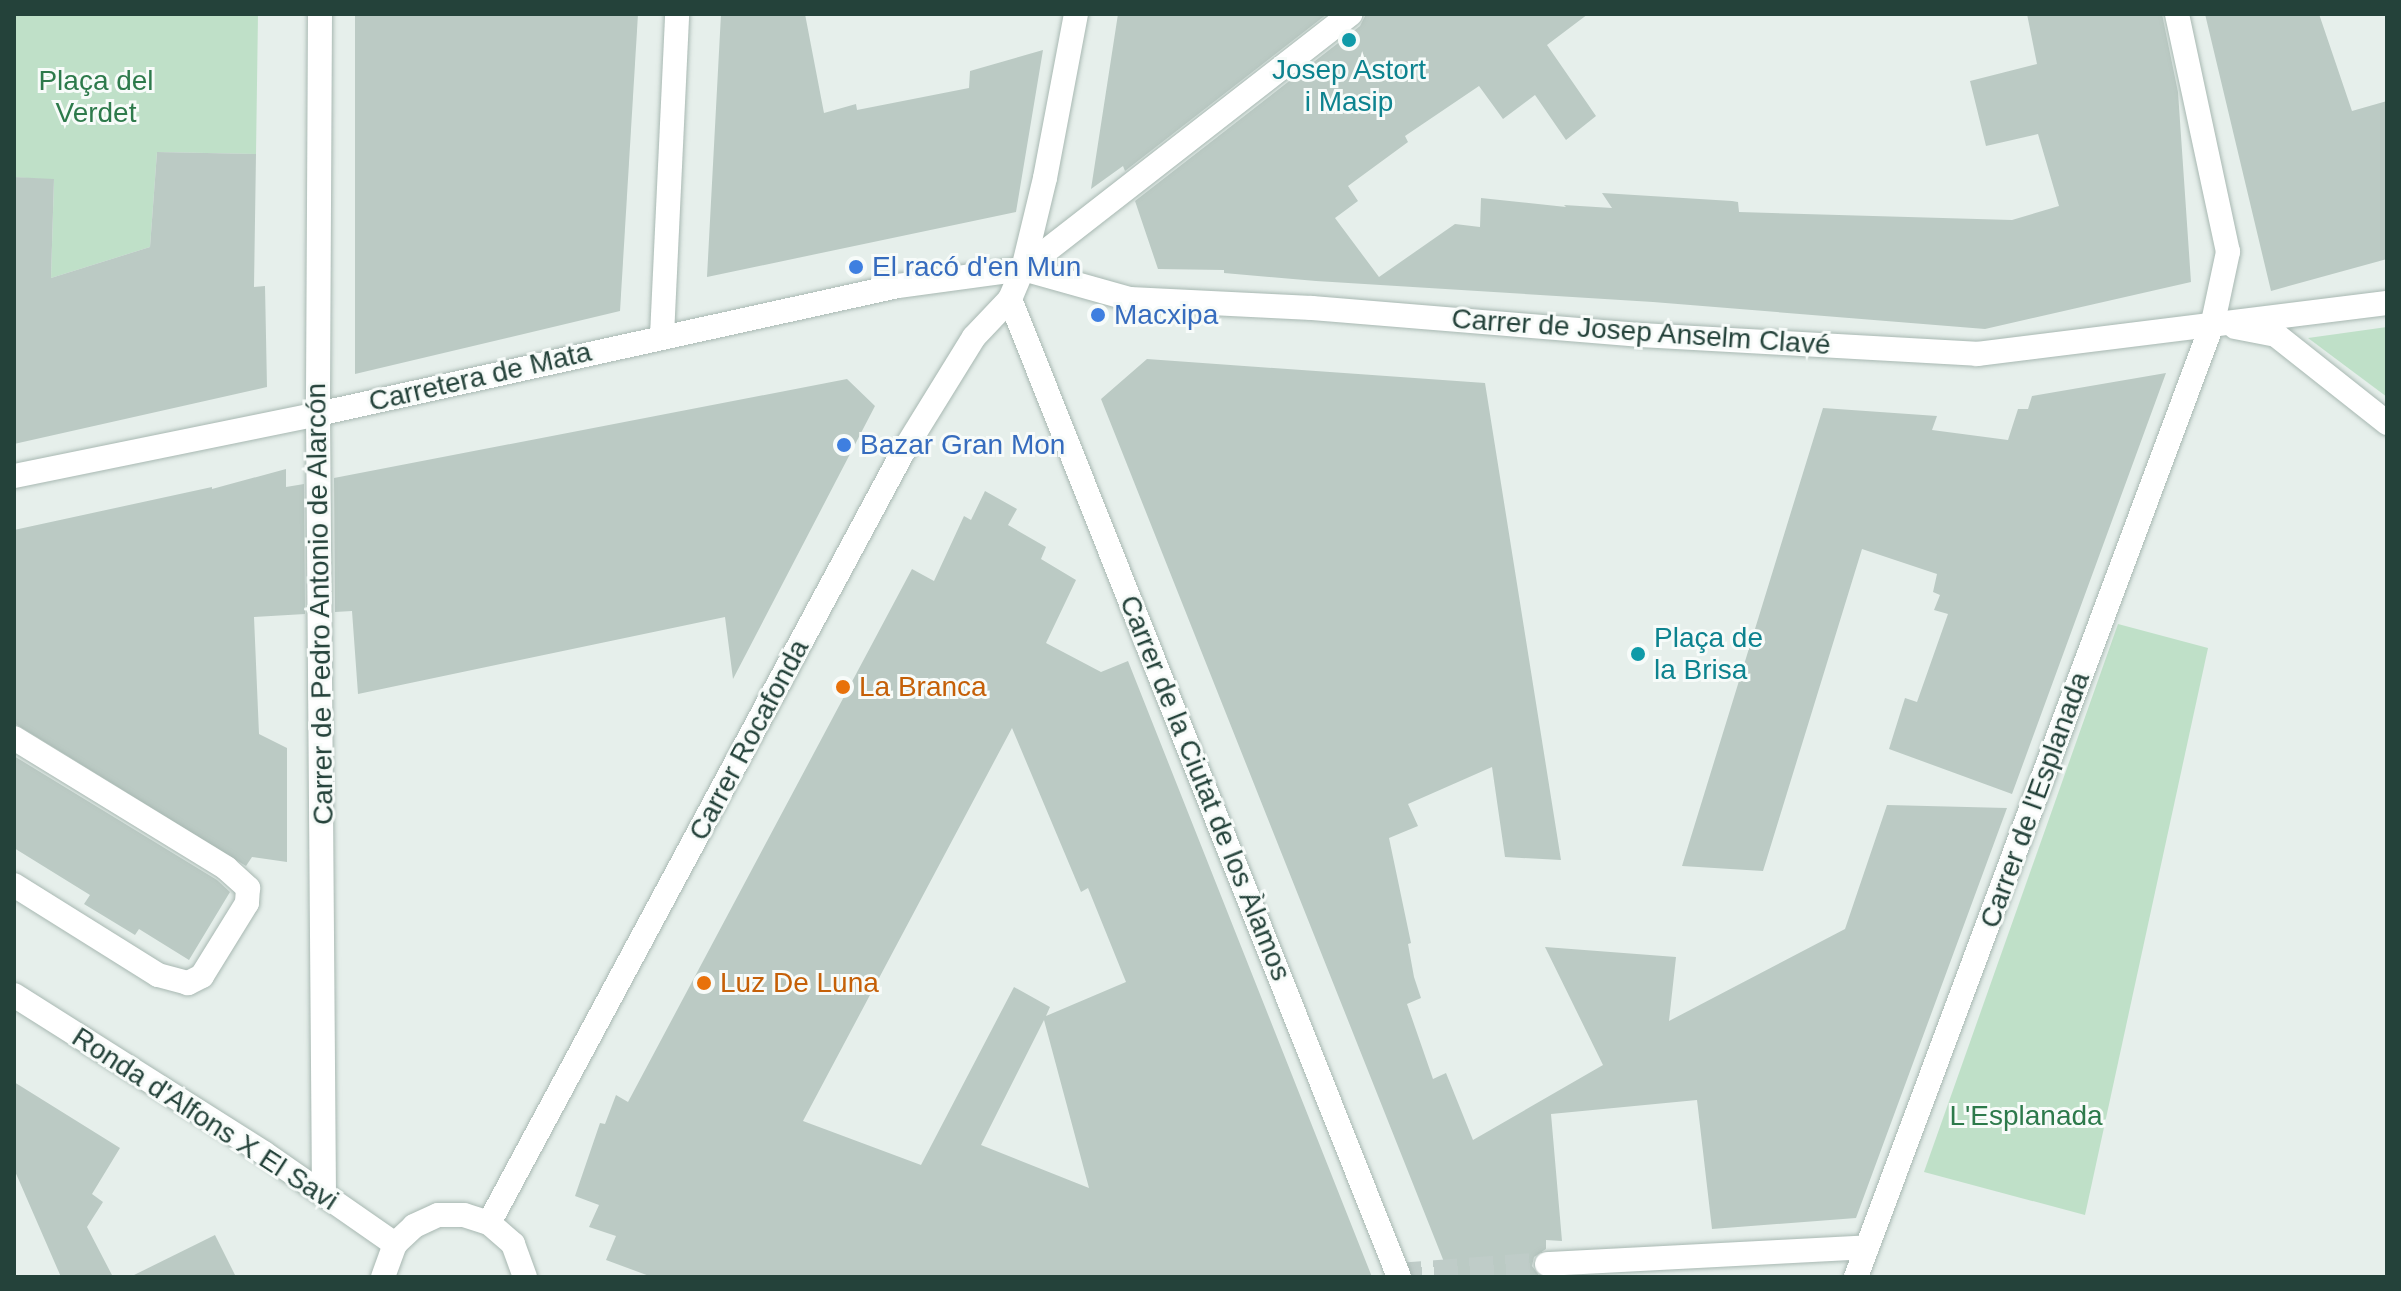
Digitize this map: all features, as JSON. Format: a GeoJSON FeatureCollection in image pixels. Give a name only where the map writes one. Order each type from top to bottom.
{"type":"FeatureCollection","features":[{"type":"Feature","properties":{"kind":"street","name":"Carrer de Pedro Antonio de Alarcón"},"geometry":{"type":"LineString","coordinates":[[320,14],[318,414],[324,1194]]}},
{"type":"Feature","properties":{"kind":"street"},"geometry":{"type":"LineString","coordinates":[[662,336],[677,14]]}},
{"type":"Feature","properties":{"kind":"street","name":"Carrer Rocafonda"},"geometry":{"type":"LineString","coordinates":[[489,1223],[903,452],[974,337],[1010,299],[1023,269],[1045,178],[1076,14]]}},
{"type":"Feature","properties":{"kind":"street"},"geometry":{"type":"LineString","coordinates":[[1023,269],[1351,14]]}},
{"type":"Feature","properties":{"kind":"street","name":"Carrer de l'Esplanada"},"geometry":{"type":"LineString","coordinates":[[1856,1277],[2213,322],[2228,252],[2177,14]]}},
{"type":"Feature","properties":{"kind":"street","name":"Carrer de Josep Anselm Clavé"},"geometry":{"type":"LineString","coordinates":[[898,286],[1023,269],[1130,299],[1312,308],[1639,335],[1977,354],[2213,322],[2387,303]]}},
{"type":"Feature","properties":{"kind":"street","name":"Carretera de Mata"},"geometry":{"type":"LineString","coordinates":[[14,476],[318,414],[898,286]]}},
{"type":"Feature","properties":{"kind":"street","name":"Carrer de la Ciutat de los Àlamos"},"geometry":{"type":"LineString","coordinates":[[1010,299],[1399,1277]]}},
{"type":"Feature","properties":{"kind":"street"},"geometry":{"type":"LineString","coordinates":[[2213,322],[2276,335],[2387,423]]}},
{"type":"Feature","properties":{"kind":"street"},"geometry":{"type":"LineString","coordinates":[[14,738],[226,868],[248,888],[247,903],[202,976],[188,983],[158,975],[14,885]]}},
{"type":"Feature","properties":{"kind":"street","name":"Ronda d'Alfons X El Savi"},"geometry":{"type":"LineString","coordinates":[[14,995],[324,1194],[395,1244]]}},
{"type":"Feature","properties":{"kind":"street"},"geometry":{"type":"LineString","coordinates":[[383,1277],[395,1244],[414,1226],[438,1215],[464,1215],[489,1223],[513,1244],[525,1277]]}},
{"type":"Feature","properties":{"kind":"street"},"geometry":{"type":"LineString","coordinates":[[1547,1264],[1867,1247]]}},
{"type":"Feature","properties":{"kind":"green space","name":"Plaça del Verdet"},"geometry":{"type":"Polygon","coordinates":[[[14,14],[258,14],[256,154],[157,152],[150,247],[51,278],[54,180],[14,177],[14,14]]]}},
{"type":"Feature","properties":{"kind":"green space"},"geometry":{"type":"Polygon","coordinates":[[[2387,327],[2387,397],[2308,338],[2387,327]]]}},
{"type":"Feature","properties":{"kind":"green space","name":"L'Esplanada"},"geometry":{"type":"Polygon","coordinates":[[[2118,624],[2208,648],[2085,1215],[1924,1172],[2118,624]]]}},
{"type":"Feature","properties":{"kind":"building"},"geometry":{"type":"Polygon","coordinates":[[[355,14],[638,14],[620,311],[355,374],[355,14]]]}},
{"type":"Feature","properties":{"kind":"building"},"geometry":{"type":"Polygon","coordinates":[[[721,14],[805,14],[824,113],[856,104],[857,110],[969,88],[970,71],[1043,50],[1016,212],[707,277],[721,14]]]}},
{"type":"Feature","properties":{"kind":"building"},"geometry":{"type":"Polygon","coordinates":[[[1118,14],[1327,14],[1125,171],[1123,166],[1091,189],[1118,14]]]}},
{"type":"Feature","properties":{"kind":"building"},"geometry":{"type":"Polygon","coordinates":[[[1366,14],[1588,14],[1547,45],[1596,116],[1566,140],[1535,95],[1503,119],[1479,86],[1405,136],[1408,142],[1348,186],[1358,201],[1335,218],[1379,277],[1455,224],[1480,227],[1481,198],[1566,207],[1564,205],[1612,208],[1602,193],[1732,201],[1738,202],[1739,212],[2012,220],[2059,206],[2038,134],[1986,146],[1970,81],[2037,64],[2027,14],[2162,14],[2178,92],[2191,282],[1985,329],[1653,302],[1316,281],[1224,273],[1224,270],[1158,269],[1135,201],[1360,26],[1366,14]]]}},
{"type":"Feature","properties":{"kind":"building"},"geometry":{"type":"Polygon","coordinates":[[[2205,14],[2319,14],[2352,111],[2387,101],[2387,259],[2271,291],[2205,14]]]}},
{"type":"Feature","properties":{"kind":"building"},"geometry":{"type":"Polygon","coordinates":[[[157,152],[256,154],[254,287],[265,286],[267,387],[14,444],[14,177],[54,179],[51,278],[150,247],[157,152]]]}},
{"type":"Feature","properties":{"kind":"building"},"geometry":{"type":"Polygon","coordinates":[[[1147,359],[1485,383],[1561,860],[1505,857],[1492,767],[1408,804],[1418,826],[1389,838],[1411,943],[1408,944],[1414,977],[1421,998],[1407,1004],[1433,1079],[1446,1073],[1473,1140],[1603,1065],[1545,947],[1676,957],[1669,1021],[1845,929],[1887,805],[2007,808],[1856,1218],[1712,1229],[1697,1100],[1551,1114],[1562,1241],[1546,1240],[1546,1249],[1534,1257],[1532,1266],[1540,1277],[1450,1277],[1101,399],[1147,359]]]}},
{"type":"Feature","properties":{"kind":"building"},"geometry":{"type":"Polygon","coordinates":[[[2166,373],[2012,794],[1889,749],[1905,698],[1917,702],[1948,614],[1934,610],[1940,595],[1933,592],[1937,574],[1862,549],[1763,871],[1682,866],[1823,408],[1937,416],[1932,430],[2008,440],[2018,409],[2028,409],[2032,396],[2166,373]]]}},
{"type":"Feature","properties":{"kind":"building"},"geometry":{"type":"Polygon","coordinates":[[[847,379],[875,406],[733,679],[725,617],[358,694],[352,611],[335,612],[334,478],[847,379]]]}},
{"type":"Feature","properties":{"kind":"building"},"geometry":{"type":"Polygon","coordinates":[[[286,469],[286,487],[304,484],[305,614],[254,617],[259,734],[287,748],[287,862],[252,857],[246,866],[14,723],[14,530],[212,489],[286,469]]]}},
{"type":"Feature","properties":{"kind":"building"},"geometry":{"type":"Polygon","coordinates":[[[985,491],[1017,509],[1008,525],[1046,547],[1041,559],[1076,580],[1046,643],[1101,672],[1128,661],[1372,1277],[652,1277],[606,1260],[616,1236],[589,1227],[599,1205],[575,1196],[600,1123],[605,1124],[616,1095],[628,1102],[912,569],[934,581],[964,516],[971,520],[985,491]],[[1012,728],[803,1121],[921,1165],[1014,987],[1050,1007],[1046,1016],[1126,982],[1088,888],[1081,892],[1012,728]],[[1044,1020],[981,1145],[1089,1188],[1044,1020]]]}},
{"type":"Feature","properties":{"kind":"building"},"geometry":{"type":"Polygon","coordinates":[[[14,756],[217,880],[230,892],[189,960],[139,929],[135,935],[84,904],[90,895],[14,848],[14,756]]]}},
{"type":"Feature","properties":{"kind":"building"},"geometry":{"type":"Polygon","coordinates":[[[14,1082],[120,1148],[92,1194],[103,1202],[87,1227],[113,1277],[61,1277],[14,1169],[14,1082]]]}},
{"type":"Feature","properties":{"kind":"building"},"geometry":{"type":"Polygon","coordinates":[[[215,1235],[236,1277],[130,1277],[215,1235]]]}},
{"type":"Feature","properties":{"kind":"tunnel"},"geometry":{"type":"LineString","coordinates":[[1398,1275],[1547,1264]]}},
{"type":"Feature","properties":{"kind":"place","name":"Josep Astort i Masip"},"geometry":{"type":"Point","coordinates":[1349,40]}},
{"type":"Feature","properties":{"kind":"place","name":"El racó d'en Mun"},"geometry":{"type":"Point","coordinates":[856,267]}},
{"type":"Feature","properties":{"kind":"place","name":"Macxipa"},"geometry":{"type":"Point","coordinates":[1098,315]}},
{"type":"Feature","properties":{"kind":"place","name":"Bazar Gran Mon"},"geometry":{"type":"Point","coordinates":[844,445]}},
{"type":"Feature","properties":{"kind":"place","name":"Plaça de la Brisa"},"geometry":{"type":"Point","coordinates":[1638,654]}},
{"type":"Feature","properties":{"kind":"place","name":"La Branca"},"geometry":{"type":"Point","coordinates":[843,687]}},
{"type":"Feature","properties":{"kind":"place","name":"Luz De Luna"},"geometry":{"type":"Point","coordinates":[704,983]}}]}
